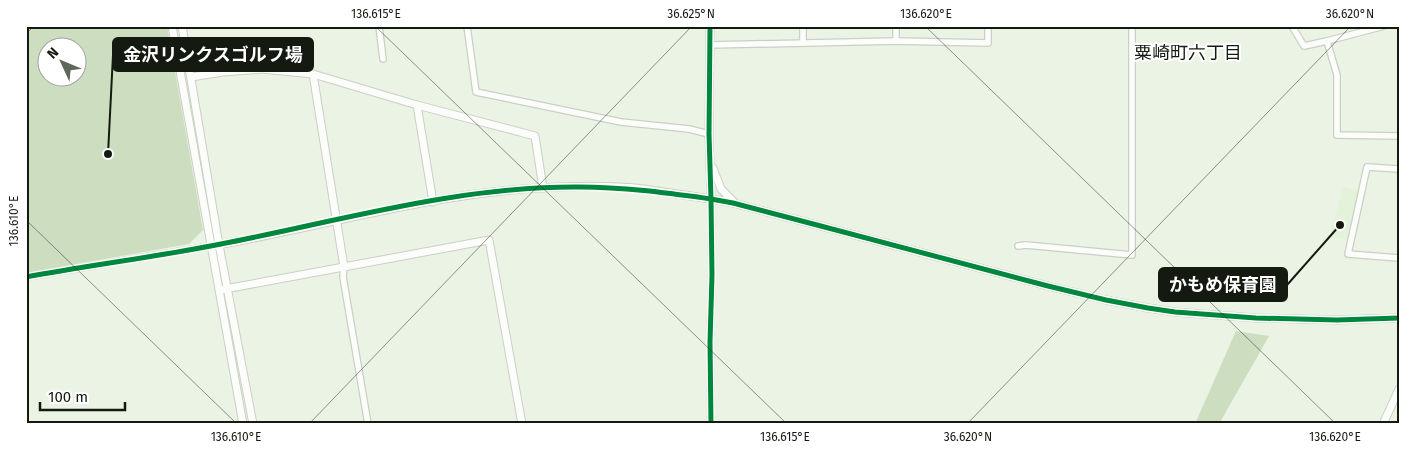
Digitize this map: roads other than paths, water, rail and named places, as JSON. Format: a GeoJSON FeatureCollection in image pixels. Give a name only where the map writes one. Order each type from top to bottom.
{"type":"FeatureCollection","features":[{"type":"Feature","properties":{"kind":"street"},"geometry":{"type":"LineString","coordinates":[[172,26],[244,424]]}},
{"type":"Feature","properties":{"kind":"street"},"geometry":{"type":"LineString","coordinates":[[182,26],[219,245],[253,424]]}},
{"type":"Feature","properties":{"kind":"street"},"geometry":{"type":"LineString","coordinates":[[379,26],[383,60]]}},
{"type":"Feature","properties":{"kind":"street"},"geometry":{"type":"LineString","coordinates":[[467,26],[476,92],[621,122],[689,129],[709,134]]}},
{"type":"Feature","properties":{"kind":"street"},"geometry":{"type":"LineString","coordinates":[[710,26],[711,424]]}},
{"type":"Feature","properties":{"kind":"street"},"geometry":{"type":"LineString","coordinates":[[803,26],[803,43]]}},
{"type":"Feature","properties":{"kind":"street"},"geometry":{"type":"LineString","coordinates":[[896,26],[896,41]]}},
{"type":"Feature","properties":{"kind":"street"},"geometry":{"type":"LineString","coordinates":[[710,45],[896,41],[988,43],[988,26]]}},
{"type":"Feature","properties":{"kind":"street"},"geometry":{"type":"LineString","coordinates":[[1018,246],[1026,245],[1132,255],[1132,26]]}},
{"type":"Feature","properties":{"kind":"street"},"geometry":{"type":"LineString","coordinates":[[1292,26],[1304,46],[1384,26]]}},
{"type":"Feature","properties":{"kind":"street"},"geometry":{"type":"LineString","coordinates":[[1327,41],[1337,75],[1337,135],[1399,136]]}},
{"type":"Feature","properties":{"kind":"street"},"geometry":{"type":"LineString","coordinates":[[192,77],[262,69],[313,74],[417,105],[535,136],[543,188]]}},
{"type":"Feature","properties":{"kind":"street"},"geometry":{"type":"LineString","coordinates":[[313,74],[344,268],[343,277],[368,424]]}},
{"type":"Feature","properties":{"kind":"street"},"geometry":{"type":"LineString","coordinates":[[417,105],[433,202]]}},
{"type":"Feature","properties":{"kind":"street"},"geometry":{"type":"LineString","coordinates":[[711,164],[721,189],[737,204]]}},
{"type":"Feature","properties":{"kind":"street"},"geometry":{"type":"LineString","coordinates":[[1399,169],[1367,167],[1348,254],[1399,258]]}},
{"type":"Feature","properties":{"kind":"street"},"geometry":{"type":"LineString","coordinates":[[26,277],[219,245],[335,220],[481,194],[543,188],[579,187],[642,189],[737,204],[1048,286],[1148,308],[1191,314],[1256,318],[1337,320],[1399,318]]}},
{"type":"Feature","properties":{"kind":"street"},"geometry":{"type":"LineString","coordinates":[[220,290],[489,240],[522,424]]}},
{"type":"Feature","properties":{"kind":"street"},"geometry":{"type":"LineString","coordinates":[[1383,424],[1399,389]]}},
{"type":"Feature","properties":{"kind":"place","name":"金沢リンクスゴルフ場"},"geometry":{"type":"Point","coordinates":[108,154]}},
{"type":"Feature","properties":{"kind":"place","name":"かもめ保育園"},"geometry":{"type":"Point","coordinates":[1340,225]}},
{"type":"Feature","properties":{"kind":"district","name":"粟崎町六丁目"},"geometry":{"type":"Point","coordinates":[1188,53]}}]}
